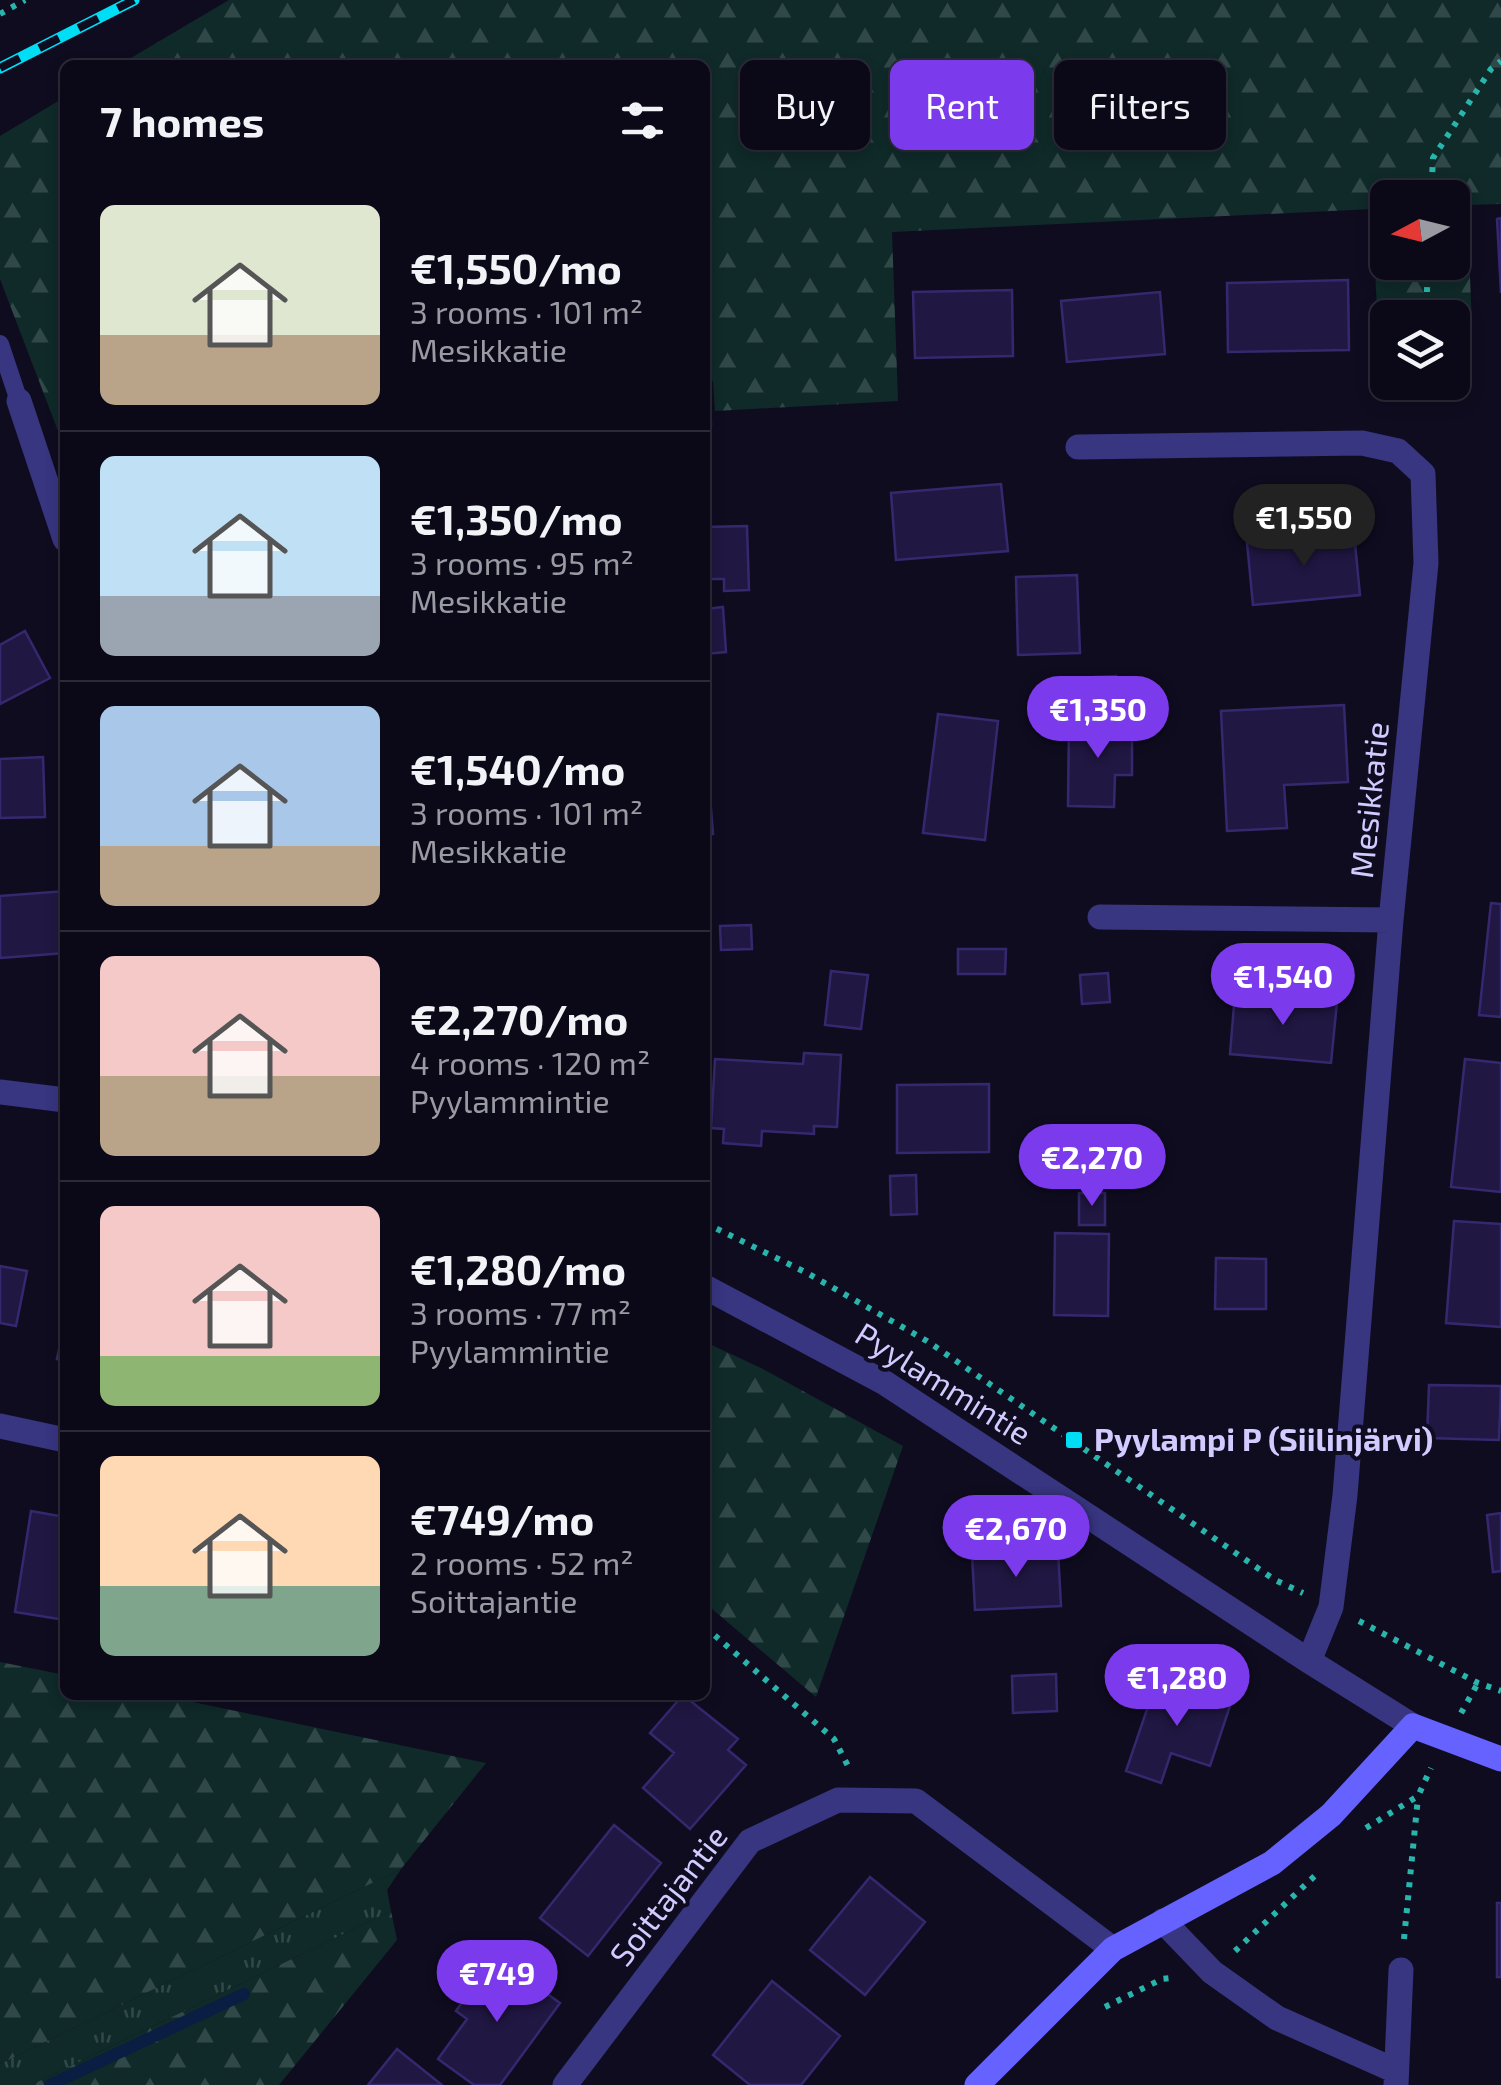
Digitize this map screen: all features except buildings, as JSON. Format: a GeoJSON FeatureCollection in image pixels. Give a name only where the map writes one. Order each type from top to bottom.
{"type":"FeatureCollection","features":[{"type":"Feature","properties":{"kind":"street"},"geometry":{"type":"LineString","coordinates":[[19,401],[60,524]]}},
{"type":"Feature","properties":{"kind":"street","name":"Mesikkatie"},"geometry":{"type":"LineString","coordinates":[[1078,447],[1362,443],[1398,452],[1423,474],[1426,563],[1390,920],[1348,1453],[1331,1607],[1308,1661]]}},
{"type":"Feature","properties":{"kind":"street"},"geometry":{"type":"LineString","coordinates":[[1100,916],[1390,920]]}},
{"type":"Feature","properties":{"kind":"street"},"geometry":{"type":"LineString","coordinates":[[0,1092],[60,1099]]}},
{"type":"Feature","properties":{"kind":"street","name":"Pyylammintie"},"geometry":{"type":"LineString","coordinates":[[710,1290],[885,1382],[1413,1726],[1501,1759]]}},
{"type":"Feature","properties":{"kind":"street"},"geometry":{"type":"LineString","coordinates":[[0,1426],[60,1439]]}},
{"type":"Feature","properties":{"kind":"street"},"geometry":{"type":"LineString","coordinates":[[976,2085],[1113,1949],[1272,1863],[1331,1815],[1413,1726]]}},
{"type":"Feature","properties":{"kind":"street","name":"Soittajantie"},"geometry":{"type":"LineString","coordinates":[[565,2085],[750,1841],[838,1800],[916,1801],[1113,1949]]}},
{"type":"Feature","properties":{"kind":"street"},"geometry":{"type":"LineString","coordinates":[[1164,1921],[1212,1972],[1277,2018],[1396,2078],[1402,1970]]}},
{"type":"Feature","properties":{"kind":"lane"},"geometry":{"type":"LineString","coordinates":[[0,344],[19,401]]}},
{"type":"Feature","properties":{"kind":"path"},"geometry":{"type":"LineString","coordinates":[[0,14],[26,0]]}},
{"type":"Feature","properties":{"kind":"path"},"geometry":{"type":"LineString","coordinates":[[1432,180],[1433,158],[1491,69],[1501,61]]}},
{"type":"Feature","properties":{"kind":"path"},"geometry":{"type":"LineString","coordinates":[[710,1225],[928,1341],[1275,1580],[1478,1684],[1501,1691]]}},
{"type":"Feature","properties":{"kind":"path"},"geometry":{"type":"LineString","coordinates":[[710,1631],[834,1740],[865,1799]]}},
{"type":"Feature","properties":{"kind":"path"},"geometry":{"type":"LineString","coordinates":[[1402,1970],[1418,1796]]}},
{"type":"Feature","properties":{"kind":"green space"},"geometry":{"type":"Polygon","coordinates":[[[229,0],[1501,0],[1501,204],[1470,205],[1470,180],[1370,180],[1370,209],[892,232],[898,401],[715,411],[710,381],[710,60],[127,60],[229,0]]]}},
{"type":"Feature","properties":{"kind":"green space"},"geometry":{"type":"Polygon","coordinates":[[[60,100],[60,436],[0,279],[0,136],[60,100]]]}},
{"type":"Feature","properties":{"kind":"green space"},"geometry":{"type":"Polygon","coordinates":[[[1470,277],[1472,325],[1470,300],[1377,300],[1376,280],[1470,277]]]}},
{"type":"Feature","properties":{"kind":"green space"},"geometry":{"type":"Polygon","coordinates":[[[710,1344],[903,1446],[816,1697],[710,1607],[710,1344]]]}},
{"type":"Feature","properties":{"kind":"green space"},"geometry":{"type":"Polygon","coordinates":[[[0,1662],[60,1674],[60,1700],[183,1700],[486,1763],[401,1869],[0,2064],[0,1662]]]}},
{"type":"Feature","properties":{"kind":"green space"},"geometry":{"type":"Polygon","coordinates":[[[401,1869],[387,1890],[391,1911],[31,2085],[0,2085],[0,2064],[401,1869]]]}},
{"type":"Feature","properties":{"kind":"green space"},"geometry":{"type":"Polygon","coordinates":[[[391,1911],[397,1940],[279,2085],[31,2085],[391,1911]]]}},
{"type":"Feature","properties":{"kind":"waterway"},"geometry":{"type":"LineString","coordinates":[[50,2085],[244,1994]]}},
{"type":"Feature","properties":{"kind":"railway"},"geometry":{"type":"LineString","coordinates":[[0,68],[134,0]]}},
{"type":"Feature","properties":{"kind":"place","name":"Pyylampi P (Siilinjärvi)"},"geometry":{"type":"Point","coordinates":[1074,1440]}}]}
